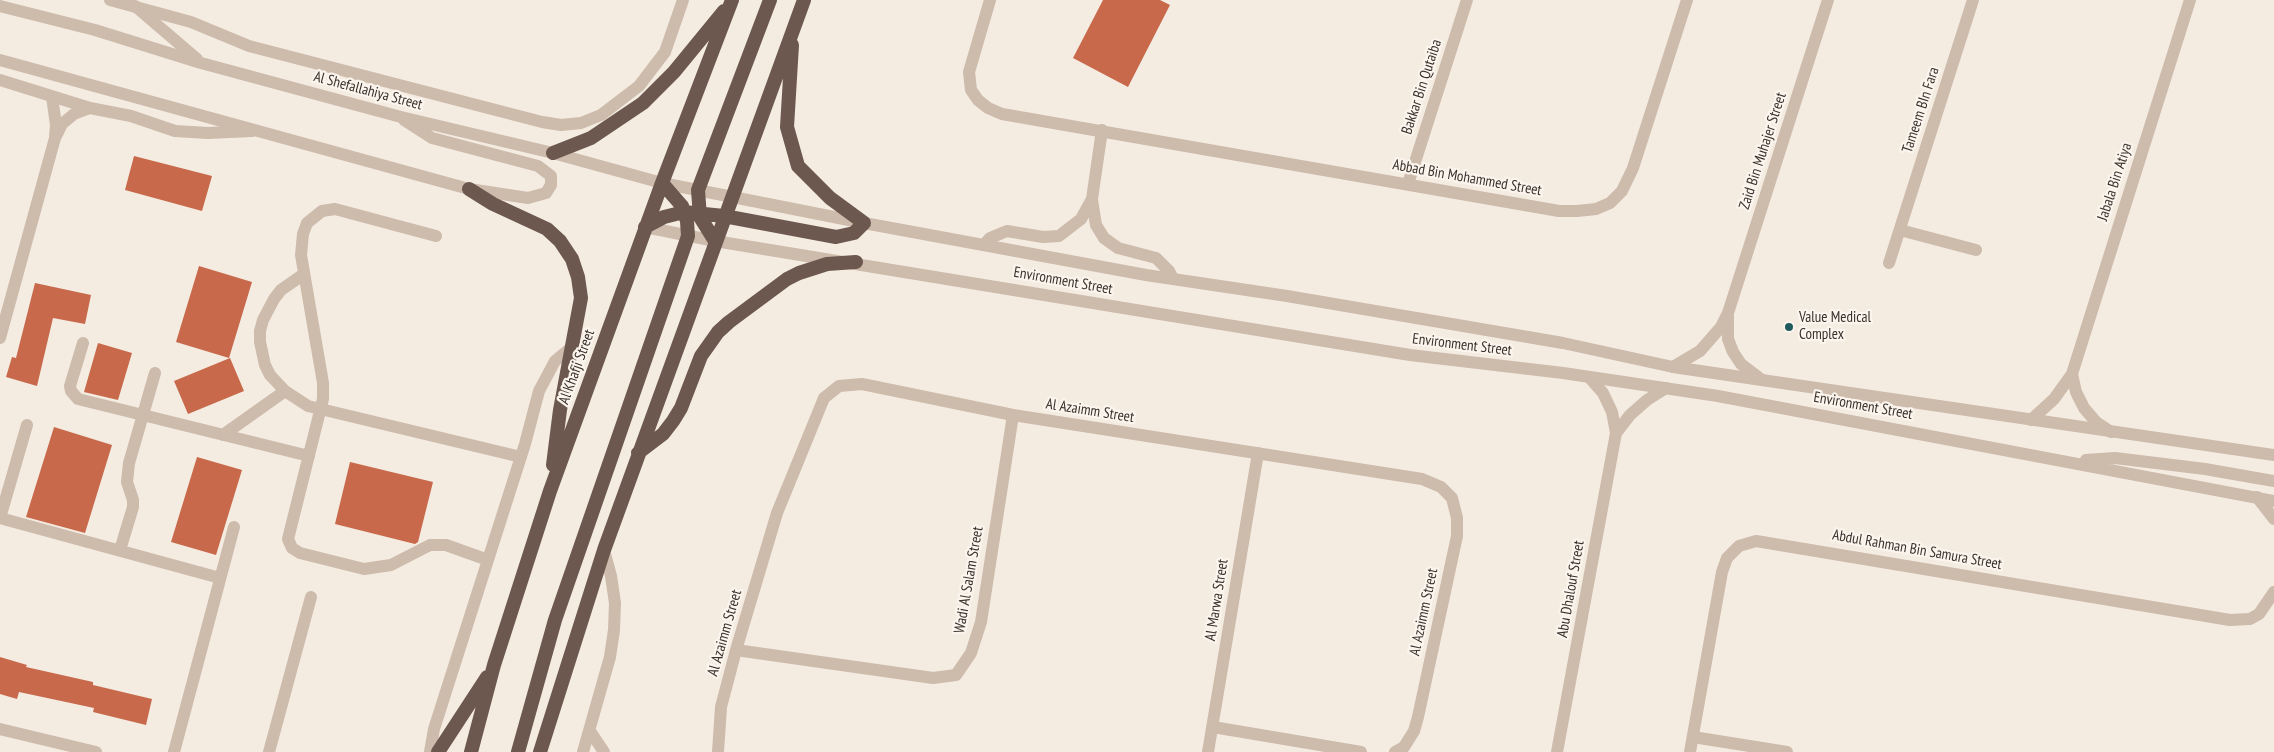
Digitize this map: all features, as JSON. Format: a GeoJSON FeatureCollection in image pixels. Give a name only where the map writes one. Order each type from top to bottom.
{"type":"FeatureCollection","features":[{"type":"Feature","properties":{"kind":"highway"},"geometry":{"type":"LineString","coordinates":[[553,153],[591,138],[643,103],[674,72],[732,0]]}},
{"type":"Feature","properties":{"kind":"highway","name":"Al Khafji Street"},"geometry":{"type":"LineString","coordinates":[[471,752],[494,666],[550,492],[645,227],[732,0]]}},
{"type":"Feature","properties":{"kind":"highway"},"geometry":{"type":"LineString","coordinates":[[715,241],[706,230],[699,212],[698,190],[770,0]]}},
{"type":"Feature","properties":{"kind":"highway"},"geometry":{"type":"LineString","coordinates":[[540,752],[604,550],[638,453],[804,0]]}},
{"type":"Feature","properties":{"kind":"highway"},"geometry":{"type":"LineString","coordinates":[[645,227],[664,216],[684,212],[699,212],[836,238],[854,233],[864,223],[830,198],[808,178],[798,166],[792,150],[787,127],[793,30]]}},
{"type":"Feature","properties":{"kind":"highway"},"geometry":{"type":"LineString","coordinates":[[518,752],[555,620],[688,236],[684,212],[674,194],[662,183]]}},
{"type":"Feature","properties":{"kind":"highway"},"geometry":{"type":"LineString","coordinates":[[468,189],[493,204],[547,228],[560,241],[572,259],[578,277],[581,298],[560,410],[550,492]]}},
{"type":"Feature","properties":{"kind":"highway"},"geometry":{"type":"LineString","coordinates":[[638,453],[663,434],[673,421],[681,408],[701,356],[729,322],[786,280],[799,273],[827,264],[856,262]]}},
{"type":"Feature","properties":{"kind":"highway"},"geometry":{"type":"LineString","coordinates":[[438,752],[494,666]]}},
{"type":"Feature","properties":{"kind":"highway"},"geometry":{"type":"LineString","coordinates":[[546,733],[547,752]]}},
{"type":"Feature","properties":{"kind":"street","name":"Al Shefallahiya Street"},"geometry":{"type":"LineString","coordinates":[[110,0],[191,22],[249,46],[542,122],[561,125],[581,123],[601,114],[618,104],[639,86],[658,64],[683,0]]}},
{"type":"Feature","properties":{"kind":"street","name":"Abbad Bin Mohammed Street"},"geometry":{"type":"LineString","coordinates":[[990,0],[969,72],[971,90],[978,100],[988,108],[1002,114],[1558,211],[1596,209],[1610,203],[1622,191],[1633,168],[1687,0]]}},
{"type":"Feature","properties":{"kind":"street","name":"Bakkar Bin Qutaiba"},"geometry":{"type":"LineString","coordinates":[[1408,184],[1467,0]]}},
{"type":"Feature","properties":{"kind":"street","name":"Zaid Bin Muhajer Street"},"geometry":{"type":"LineString","coordinates":[[1673,367],[1700,351],[1721,327],[1728,312],[1828,0]]}},
{"type":"Feature","properties":{"kind":"street","name":"Tameem BIn Fara"},"geometry":{"type":"LineString","coordinates":[[1889,262],[1973,0]]}},
{"type":"Feature","properties":{"kind":"street","name":"Jabala Bin Atiya"},"geometry":{"type":"LineString","coordinates":[[2031,420],[2054,399],[2072,374],[2190,0]]}},
{"type":"Feature","properties":{"kind":"street","name":"Al Shefallahiya Street"},"geometry":{"type":"LineString","coordinates":[[0,6],[95,30],[201,63],[401,117],[553,153],[662,183],[732,196]]}},
{"type":"Feature","properties":{"kind":"street"},"geometry":{"type":"LineString","coordinates":[[135,6],[201,63]]}},
{"type":"Feature","properties":{"kind":"street"},"geometry":{"type":"LineString","coordinates":[[0,60],[260,130],[468,189],[528,198],[546,193],[551,185],[550,176],[546,171],[530,163],[432,138],[416,129],[401,117]]}},
{"type":"Feature","properties":{"kind":"street"},"geometry":{"type":"LineString","coordinates":[[4,81],[90,108],[131,116],[175,131],[208,133],[260,130]]}},
{"type":"Feature","properties":{"kind":"street"},"geometry":{"type":"LineString","coordinates":[[52,97],[55,138]]}},
{"type":"Feature","properties":{"kind":"street"},"geometry":{"type":"LineString","coordinates":[[0,338],[55,138],[62,124],[74,114],[90,108]]}},
{"type":"Feature","properties":{"kind":"street"},"geometry":{"type":"LineString","coordinates":[[1102,130],[1092,199],[1096,225],[1104,238],[1118,248],[1156,258],[1169,271],[1173,279]]}},
{"type":"Feature","properties":{"kind":"street","name":"Environment Street"},"geometry":{"type":"LineString","coordinates":[[732,196],[864,223],[1173,279],[1287,296],[1563,343],[1673,367],[2111,433],[2274,455]]}},
{"type":"Feature","properties":{"kind":"street"},"geometry":{"type":"LineString","coordinates":[[984,245],[990,238],[1006,232],[1043,237],[1059,236],[1081,219],[1092,199]]}},
{"type":"Feature","properties":{"kind":"street"},"geometry":{"type":"LineString","coordinates":[[436,236],[342,210],[322,211],[311,218],[303,234],[301,256],[323,383],[321,409],[288,533],[289,544],[296,552],[350,568],[364,569],[391,565],[430,545],[446,545],[488,560]]}},
{"type":"Feature","properties":{"kind":"street","name":"Environment Street"},"geometry":{"type":"LineString","coordinates":[[645,227],[715,241],[856,262],[1410,355],[1666,388],[2076,462],[2274,501]]}},
{"type":"Feature","properties":{"kind":"street"},"geometry":{"type":"LineString","coordinates":[[1900,230],[1976,250]]}},
{"type":"Feature","properties":{"kind":"street"},"geometry":{"type":"LineString","coordinates":[[304,274],[281,290],[274,299],[263,320],[260,331],[265,364],[274,379],[285,391],[296,400],[321,409],[521,457]]}},
{"type":"Feature","properties":{"kind":"street","name":"Zaid Bin Muhajer Street"},"geometry":{"type":"LineString","coordinates":[[1728,312],[1728,340],[1733,352],[1746,368],[1762,380]]}},
{"type":"Feature","properties":{"kind":"street"},"geometry":{"type":"LineString","coordinates":[[83,343],[70,386],[74,395],[83,402],[309,456]]}},
{"type":"Feature","properties":{"kind":"street","name":"Al Khafji Street"},"geometry":{"type":"LineString","coordinates":[[430,752],[434,729],[521,457],[543,381],[555,362],[573,346]]}},
{"type":"Feature","properties":{"kind":"street"},"geometry":{"type":"LineString","coordinates":[[120,550],[133,507],[127,472],[155,374]]}},
{"type":"Feature","properties":{"kind":"street"},"geometry":{"type":"LineString","coordinates":[[2072,374],[2076,392],[2084,408],[2096,422],[2111,433]]}},
{"type":"Feature","properties":{"kind":"street","name":"Abu Dhalouf Street"},"geometry":{"type":"LineString","coordinates":[[1557,752],[1616,432],[1612,412],[1603,393],[1589,377]]}},
{"type":"Feature","properties":{"kind":"street","name":"Al Azaimm Street"},"geometry":{"type":"LineString","coordinates":[[718,752],[721,707],[776,513],[824,398],[839,386],[862,384],[1013,415],[1422,479],[1441,488],[1452,498],[1457,518],[1457,536],[1414,731],[1404,747],[1395,752]]}},
{"type":"Feature","properties":{"kind":"street"},"geometry":{"type":"LineString","coordinates":[[1616,432],[1630,415],[1647,400],[1666,388]]}},
{"type":"Feature","properties":{"kind":"street"},"geometry":{"type":"LineString","coordinates":[[223,436],[285,391]]}},
{"type":"Feature","properties":{"kind":"street","name":"Wadi Al Salam Street"},"geometry":{"type":"LineString","coordinates":[[736,650],[933,678],[956,675],[971,653],[981,622],[1013,415]]}},
{"type":"Feature","properties":{"kind":"street"},"geometry":{"type":"LineString","coordinates":[[27,425],[0,518],[220,578]]}},
{"type":"Feature","properties":{"kind":"street","name":"Al Marwa Street"},"geometry":{"type":"LineString","coordinates":[[1208,752],[1258,453]]}},
{"type":"Feature","properties":{"kind":"street"},"geometry":{"type":"LineString","coordinates":[[2076,462],[2115,458],[2205,469],[2274,481]]}},
{"type":"Feature","properties":{"kind":"street"},"geometry":{"type":"LineString","coordinates":[[2257,498],[2274,519]]}},
{"type":"Feature","properties":{"kind":"street"},"geometry":{"type":"LineString","coordinates":[[174,752],[234,527]]}},
{"type":"Feature","properties":{"kind":"street","name":"Abdul Rahman Bin Samura Street"},"geometry":{"type":"LineString","coordinates":[[1690,752],[1722,572],[1727,558],[1739,546],[1756,541],[2230,620],[2250,618],[2259,614],[2274,592]]}},
{"type":"Feature","properties":{"kind":"street"},"geometry":{"type":"LineString","coordinates":[[583,752],[610,657],[614,630],[615,603],[611,576],[604,550]]}},
{"type":"Feature","properties":{"kind":"street"},"geometry":{"type":"LineString","coordinates":[[269,752],[311,597]]}},
{"type":"Feature","properties":{"kind":"street"},"geometry":{"type":"LineString","coordinates":[[1213,727],[1361,752]]}},
{"type":"Feature","properties":{"kind":"street"},"geometry":{"type":"LineString","coordinates":[[0,729],[96,752]]}},
{"type":"Feature","properties":{"kind":"street"},"geometry":{"type":"LineString","coordinates":[[590,731],[604,752]]}},
{"type":"Feature","properties":{"kind":"street"},"geometry":{"type":"LineString","coordinates":[[1693,736],[1787,752]]}},
{"type":"Feature","properties":{"kind":"building"},"geometry":{"type":"Polygon","coordinates":[[[1103,0],[1160,0],[1170,5],[1128,87],[1073,58],[1103,0]]]}},
{"type":"Feature","properties":{"kind":"building"},"geometry":{"type":"Polygon","coordinates":[[[134,156],[212,176],[202,211],[125,190],[134,156]]]}},
{"type":"Feature","properties":{"kind":"building"},"geometry":{"type":"Polygon","coordinates":[[[199,266],[252,282],[229,358],[176,342],[199,266]]]}},
{"type":"Feature","properties":{"kind":"building"},"geometry":{"type":"Polygon","coordinates":[[[35,283],[91,295],[85,324],[53,318],[37,386],[6,377],[12,357],[16,358],[35,283]]]}},
{"type":"Feature","properties":{"kind":"building"},"geometry":{"type":"Polygon","coordinates":[[[98,343],[132,353],[118,400],[84,392],[98,343]]]}},
{"type":"Feature","properties":{"kind":"building"},"geometry":{"type":"Polygon","coordinates":[[[230,358],[244,391],[188,414],[174,381],[230,358]]]}},
{"type":"Feature","properties":{"kind":"building"},"geometry":{"type":"Polygon","coordinates":[[[54,427],[112,445],[85,533],[26,517],[54,427]]]}},
{"type":"Feature","properties":{"kind":"building"},"geometry":{"type":"Polygon","coordinates":[[[197,457],[242,470],[216,555],[171,542],[197,457]]]}},
{"type":"Feature","properties":{"kind":"building"},"geometry":{"type":"Polygon","coordinates":[[[350,462],[433,482],[418,542],[415,544],[335,524],[350,462]]]}},
{"type":"Feature","properties":{"kind":"building"},"geometry":{"type":"Polygon","coordinates":[[[0,657],[27,665],[26,667],[93,682],[93,685],[152,699],[146,725],[93,712],[94,708],[19,692],[17,699],[0,694],[0,657]]]}},
{"type":"Feature","properties":{"kind":"place","name":"Value Medical Complex"},"geometry":{"type":"Point","coordinates":[1789,327]}}]}
